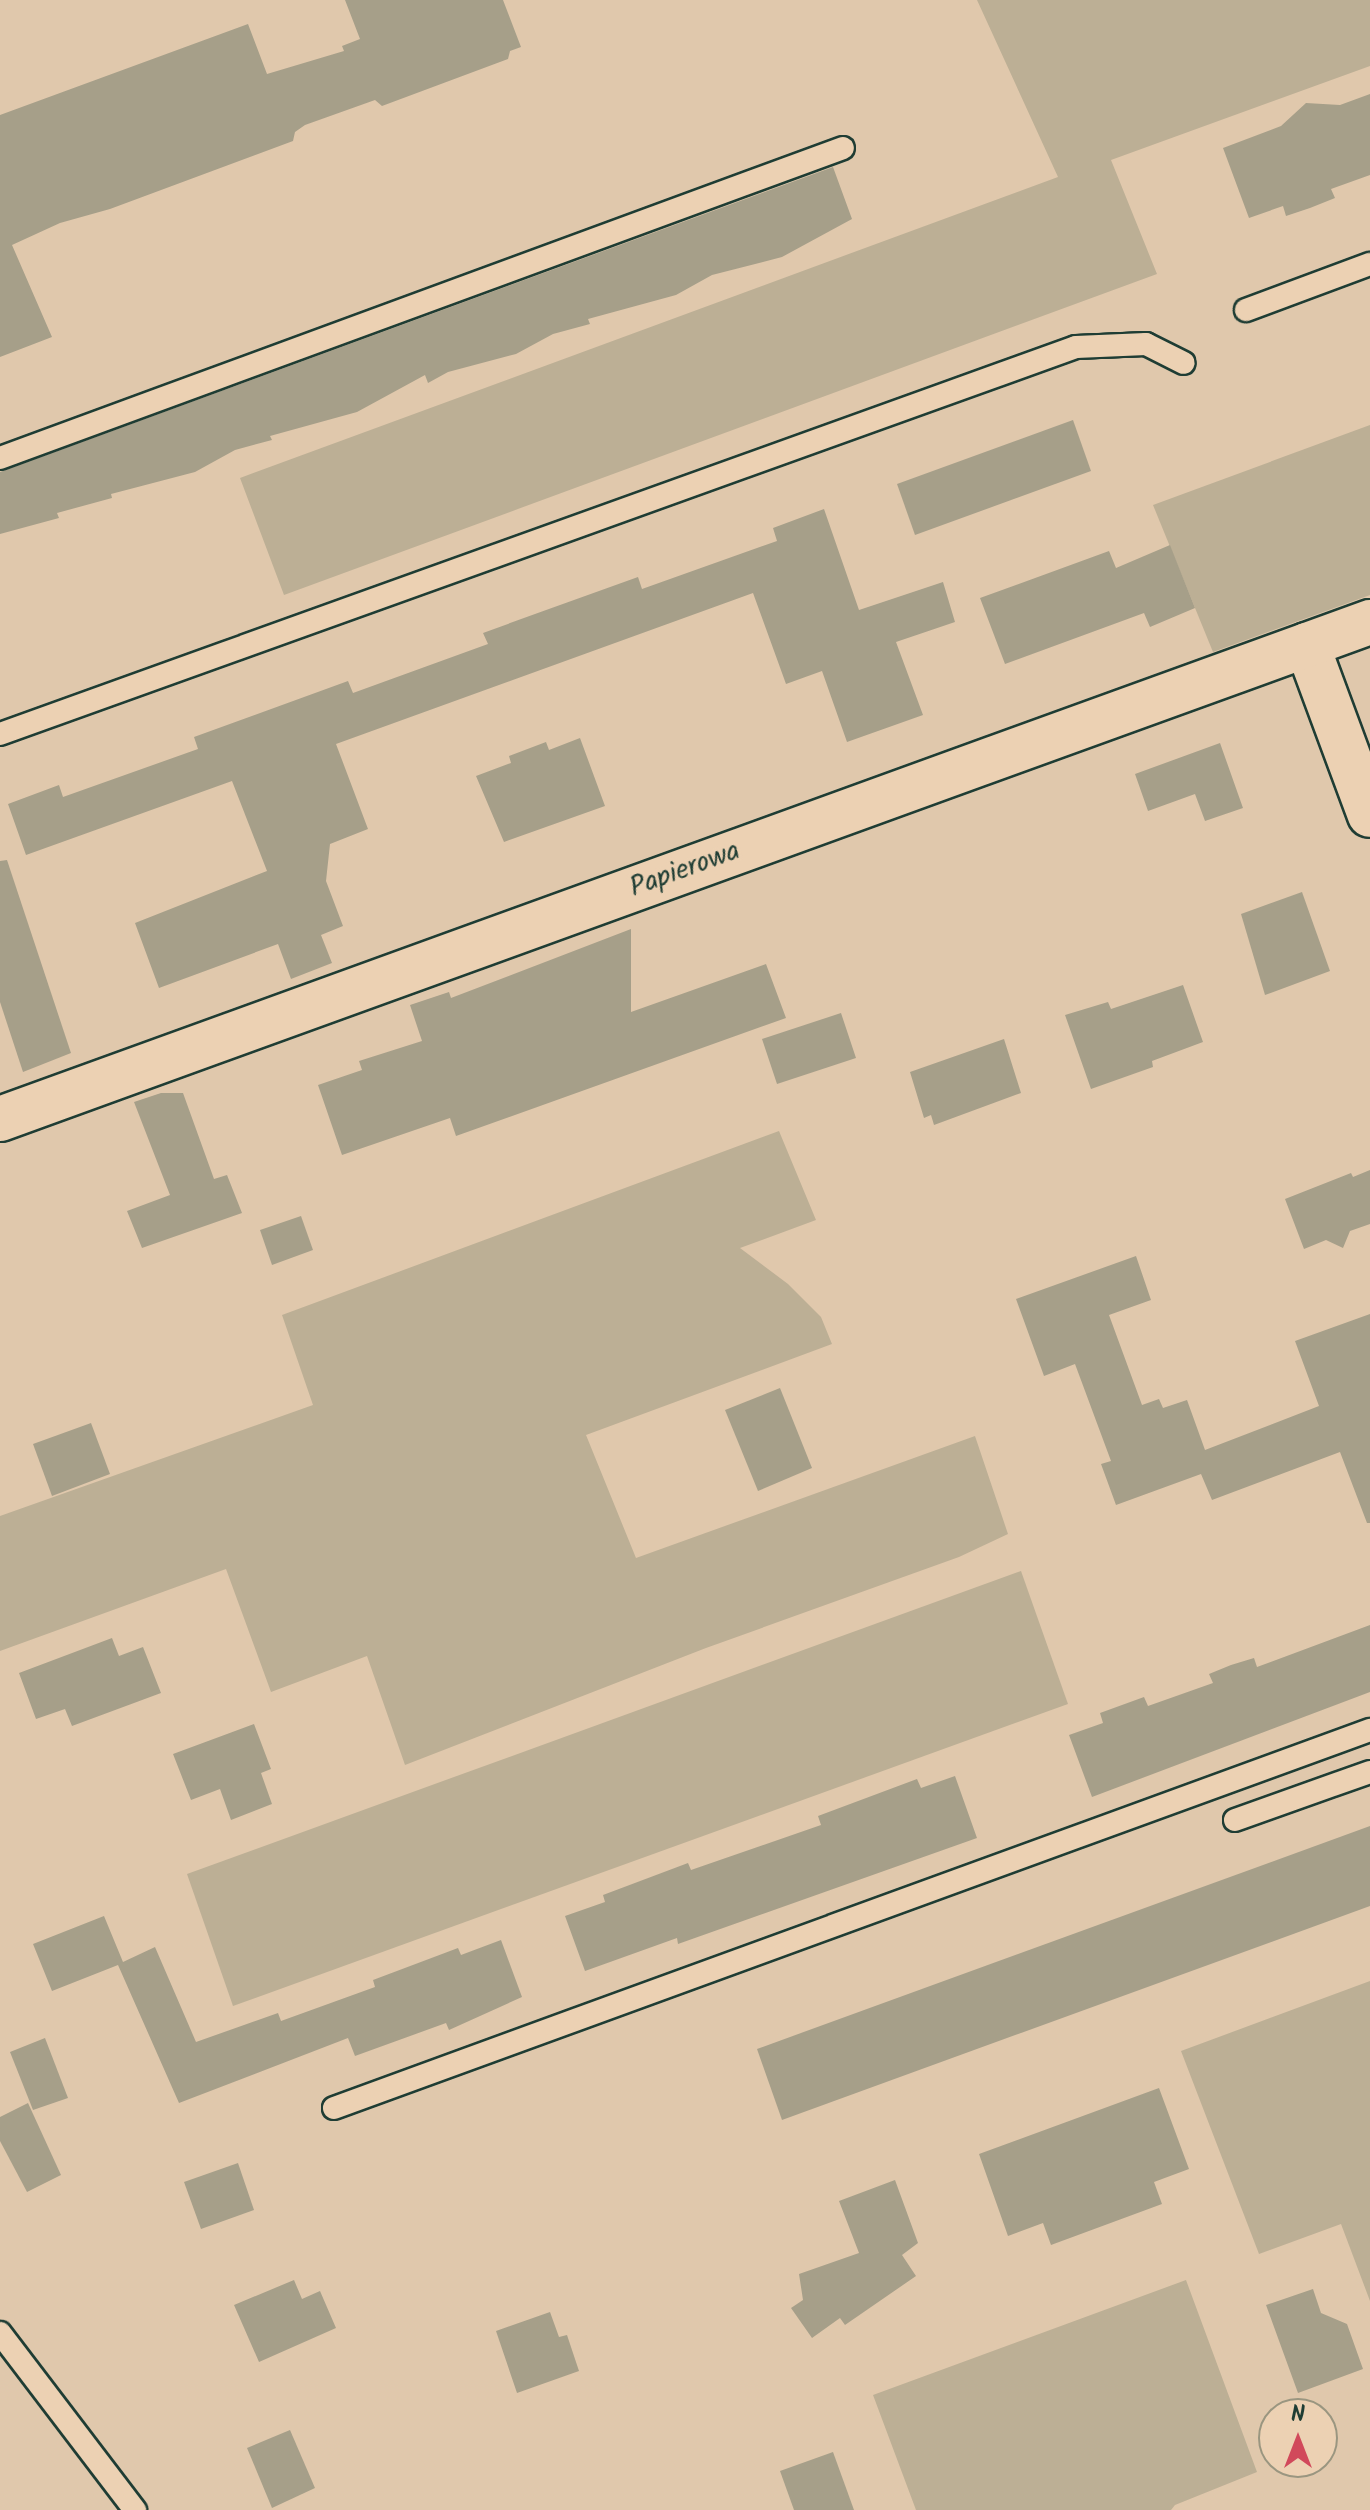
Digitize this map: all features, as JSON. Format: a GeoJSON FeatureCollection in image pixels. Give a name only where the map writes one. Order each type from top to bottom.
{"type":"FeatureCollection","features":[{"type":"Feature","properties":{"kind":"street","name":"Papierowa"},"geometry":{"type":"LineString","coordinates":[[0,1119],[1370,622]]}},
{"type":"Feature","properties":{"kind":"street"},"geometry":{"type":"LineString","coordinates":[[1307,645],[1370,815]]}},
{"type":"Feature","properties":{"kind":"lane"},"geometry":{"type":"LineString","coordinates":[[0,458],[843,148]]}},
{"type":"Feature","properties":{"kind":"lane"},"geometry":{"type":"LineString","coordinates":[[1246,310],[1370,264]]}},
{"type":"Feature","properties":{"kind":"lane"},"geometry":{"type":"LineString","coordinates":[[0,734],[1076,347],[1146,344],[1184,363]]}},
{"type":"Feature","properties":{"kind":"lane"},"geometry":{"type":"LineString","coordinates":[[334,2108],[1370,1730]]}},
{"type":"Feature","properties":{"kind":"lane"},"geometry":{"type":"LineString","coordinates":[[1235,1820],[1370,1772]]}},
{"type":"Feature","properties":{"kind":"lane"},"geometry":{"type":"LineString","coordinates":[[0,2333],[135,2510]]}},
{"type":"Feature","properties":{"kind":"shaded area"},"geometry":{"type":"Polygon","coordinates":[[[977,0],[1370,0],[1370,66],[1111,160],[1157,274],[284,595],[240,478],[1058,177],[977,0]]]}},
{"type":"Feature","properties":{"kind":"shaded area"},"geometry":{"type":"Polygon","coordinates":[[[1370,425],[1370,595],[1213,652],[1153,505],[1370,425]]]}},
{"type":"Feature","properties":{"kind":"shaded area"},"geometry":{"type":"Polygon","coordinates":[[[779,1131],[816,1220],[740,1248],[788,1284],[821,1317],[832,1344],[586,1435],[636,1558],[975,1436],[1008,1534],[959,1557],[706,1648],[405,1765],[367,1656],[271,1692],[226,1569],[0,1651],[0,1516],[313,1405],[282,1315],[779,1131]]]}},
{"type":"Feature","properties":{"kind":"shaded area"},"geometry":{"type":"Polygon","coordinates":[[[1021,1571],[1068,1704],[233,2006],[187,1874],[1021,1571]]]}},
{"type":"Feature","properties":{"kind":"shaded area"},"geometry":{"type":"Polygon","coordinates":[[[1370,1981],[1370,2301],[1341,2224],[1259,2254],[1181,2051],[1370,1981]]]}},
{"type":"Feature","properties":{"kind":"shaded area"},"geometry":{"type":"Polygon","coordinates":[[[1186,2280],[1257,2472],[1175,2505],[1171,2510],[916,2510],[873,2395],[1186,2280]]]}},
{"type":"Feature","properties":{"kind":"building"},"geometry":{"type":"Polygon","coordinates":[[[345,0],[503,0],[521,47],[510,51],[508,59],[382,106],[375,100],[305,125],[295,132],[293,141],[110,209],[60,223],[12,245],[52,337],[0,357],[0,115],[248,24],[267,74],[344,51],[342,46],[360,39],[345,0]]]}},
{"type":"Feature","properties":{"kind":"building"},"geometry":{"type":"Polygon","coordinates":[[[1370,94],[1370,175],[1331,189],[1335,198],[1310,208],[1286,216],[1283,206],[1249,218],[1223,148],[1281,126],[1306,103],[1340,105],[1370,94]]]}},
{"type":"Feature","properties":{"kind":"building"},"geometry":{"type":"Polygon","coordinates":[[[833,167],[852,219],[782,257],[712,275],[676,295],[588,319],[590,324],[553,334],[516,354],[448,372],[428,383],[425,375],[357,412],[270,436],[272,440],[235,450],[195,472],[111,494],[112,498],[57,513],[59,518],[0,534],[0,472],[833,167]]]}},
{"type":"Feature","properties":{"kind":"building"},"geometry":{"type":"Polygon","coordinates":[[[1073,420],[1091,471],[915,535],[897,484],[1073,420]]]}},
{"type":"Feature","properties":{"kind":"building"},"geometry":{"type":"Polygon","coordinates":[[[824,509],[859,610],[943,582],[955,622],[896,642],[923,715],[847,742],[822,671],[786,684],[753,593],[336,744],[368,829],[330,844],[326,881],[343,926],[321,935],[332,963],[291,979],[278,944],[159,988],[135,923],[267,871],[232,781],[26,855],[8,804],[59,785],[63,797],[198,749],[194,737],[348,681],[353,693],[488,644],[483,633],[638,577],[642,589],[777,541],[773,528],[824,509]]]}},
{"type":"Feature","properties":{"kind":"building"},"geometry":{"type":"Polygon","coordinates":[[[1170,545],[1195,608],[1150,627],[1144,613],[1005,664],[980,598],[1109,551],[1116,568],[1170,545]]]}},
{"type":"Feature","properties":{"kind":"building"},"geometry":{"type":"Polygon","coordinates":[[[580,738],[605,806],[504,842],[476,776],[511,763],[509,756],[546,742],[549,750],[580,738]]]}},
{"type":"Feature","properties":{"kind":"building"},"geometry":{"type":"Polygon","coordinates":[[[1220,743],[1243,808],[1205,821],[1195,794],[1148,811],[1135,774],[1220,743]]]}},
{"type":"Feature","properties":{"kind":"building"},"geometry":{"type":"Polygon","coordinates":[[[7,860],[71,1053],[23,1072],[0,1002],[0,861],[7,860]]]}},
{"type":"Feature","properties":{"kind":"building"},"geometry":{"type":"Polygon","coordinates":[[[1302,892],[1330,971],[1265,995],[1241,914],[1302,892]]]}},
{"type":"Feature","properties":{"kind":"building"},"geometry":{"type":"Polygon","coordinates":[[[631,929],[631,1012],[766,964],[786,1018],[456,1136],[450,1118],[342,1155],[318,1085],[362,1070],[359,1061],[422,1041],[410,1005],[449,992],[451,998],[631,929]]]}},
{"type":"Feature","properties":{"kind":"building"},"geometry":{"type":"Polygon","coordinates":[[[1183,985],[1203,1042],[1152,1061],[1153,1067],[1091,1089],[1065,1015],[1108,1002],[1111,1009],[1183,985]]]}},
{"type":"Feature","properties":{"kind":"building"},"geometry":{"type":"Polygon","coordinates":[[[841,1013],[856,1058],[777,1084],[762,1039],[841,1013]]]}},
{"type":"Feature","properties":{"kind":"building"},"geometry":{"type":"Polygon","coordinates":[[[1004,1039],[1021,1093],[934,1125],[931,1115],[924,1118],[910,1072],[1004,1039]]]}},
{"type":"Feature","properties":{"kind":"building"},"geometry":{"type":"Polygon","coordinates":[[[161,1093],[183,1093],[214,1179],[227,1175],[242,1213],[142,1248],[127,1211],[170,1195],[134,1102],[161,1093]]]}},
{"type":"Feature","properties":{"kind":"building"},"geometry":{"type":"Polygon","coordinates":[[[1370,1170],[1370,1224],[1350,1231],[1343,1248],[1326,1240],[1304,1249],[1285,1199],[1351,1173],[1353,1177],[1370,1170]]]}},
{"type":"Feature","properties":{"kind":"building"},"geometry":{"type":"Polygon","coordinates":[[[301,1216],[313,1250],[272,1265],[260,1230],[301,1216]]]}},
{"type":"Feature","properties":{"kind":"building"},"geometry":{"type":"Polygon","coordinates":[[[1136,1256],[1151,1300],[1109,1315],[1142,1405],[1159,1399],[1163,1408],[1187,1400],[1205,1450],[1319,1406],[1295,1341],[1370,1314],[1370,1523],[1367,1523],[1340,1452],[1212,1500],[1201,1474],[1116,1505],[1101,1464],[1111,1461],[1075,1364],[1044,1376],[1016,1299],[1136,1256]]]}},
{"type":"Feature","properties":{"kind":"building"},"geometry":{"type":"Polygon","coordinates":[[[780,1388],[812,1468],[758,1491],[725,1410],[780,1388]]]}},
{"type":"Feature","properties":{"kind":"building"},"geometry":{"type":"Polygon","coordinates":[[[91,1423],[110,1474],[52,1496],[33,1444],[91,1423]]]}},
{"type":"Feature","properties":{"kind":"building"},"geometry":{"type":"Polygon","coordinates":[[[1370,1625],[1370,1692],[1092,1797],[1069,1735],[1103,1723],[1100,1713],[1144,1697],[1148,1706],[1213,1683],[1209,1674],[1231,1665],[1254,1658],[1257,1667],[1370,1625]]]}},
{"type":"Feature","properties":{"kind":"building"},"geometry":{"type":"Polygon","coordinates":[[[112,1638],[119,1656],[143,1647],[161,1693],[72,1726],[65,1709],[36,1719],[19,1673],[112,1638]]]}},
{"type":"Feature","properties":{"kind":"building"},"geometry":{"type":"Polygon","coordinates":[[[254,1724],[271,1769],[261,1773],[272,1804],[231,1820],[220,1789],[191,1800],[173,1754],[254,1724]]]}},
{"type":"Feature","properties":{"kind":"building"},"geometry":{"type":"Polygon","coordinates":[[[955,1776],[977,1838],[678,1944],[677,1938],[585,1971],[565,1916],[605,1902],[603,1895],[688,1863],[691,1870],[821,1825],[818,1816],[917,1779],[921,1788],[955,1776]]]}},
{"type":"Feature","properties":{"kind":"building"},"geometry":{"type":"Polygon","coordinates":[[[1370,1826],[1370,1906],[782,2120],[757,2049],[1370,1826]]]}},
{"type":"Feature","properties":{"kind":"building"},"geometry":{"type":"Polygon","coordinates":[[[104,1916],[123,1962],[155,1947],[196,2042],[278,2013],[281,2021],[375,1987],[373,1980],[458,1948],[461,1955],[501,1940],[522,1997],[449,2030],[446,2023],[355,2056],[348,2038],[179,2103],[118,1965],[52,1991],[33,1944],[104,1916]]]}},
{"type":"Feature","properties":{"kind":"building"},"geometry":{"type":"Polygon","coordinates":[[[45,2038],[68,2098],[33,2110],[10,2052],[45,2038]]]}},
{"type":"Feature","properties":{"kind":"building"},"geometry":{"type":"Polygon","coordinates":[[[1159,2088],[1189,2169],[1154,2182],[1162,2204],[1051,2245],[1043,2223],[1008,2236],[979,2154],[1159,2088]]]}},
{"type":"Feature","properties":{"kind":"building"},"geometry":{"type":"Polygon","coordinates":[[[28,2103],[61,2175],[27,2192],[0,2141],[0,2117],[28,2103]]]}},
{"type":"Feature","properties":{"kind":"building"},"geometry":{"type":"Polygon","coordinates":[[[238,2163],[254,2210],[201,2229],[184,2182],[238,2163]]]}},
{"type":"Feature","properties":{"kind":"building"},"geometry":{"type":"Polygon","coordinates":[[[895,2180],[918,2243],[902,2255],[916,2276],[845,2325],[840,2318],[812,2338],[791,2308],[803,2300],[799,2274],[859,2253],[839,2201],[895,2180]]]}},
{"type":"Feature","properties":{"kind":"building"},"geometry":{"type":"Polygon","coordinates":[[[294,2280],[302,2299],[320,2291],[336,2328],[259,2362],[234,2305],[294,2280]]]}},
{"type":"Feature","properties":{"kind":"building"},"geometry":{"type":"Polygon","coordinates":[[[1313,2289],[1321,2313],[1347,2324],[1363,2369],[1298,2393],[1266,2305],[1313,2289]]]}},
{"type":"Feature","properties":{"kind":"building"},"geometry":{"type":"Polygon","coordinates":[[[550,2312],[559,2337],[567,2335],[579,2371],[517,2393],[496,2331],[550,2312]]]}},
{"type":"Feature","properties":{"kind":"building"},"geometry":{"type":"Polygon","coordinates":[[[290,2430],[315,2488],[272,2508],[247,2448],[290,2430]]]}},
{"type":"Feature","properties":{"kind":"building"},"geometry":{"type":"Polygon","coordinates":[[[833,2452],[854,2510],[794,2510],[780,2471],[833,2452]]]}}]}
